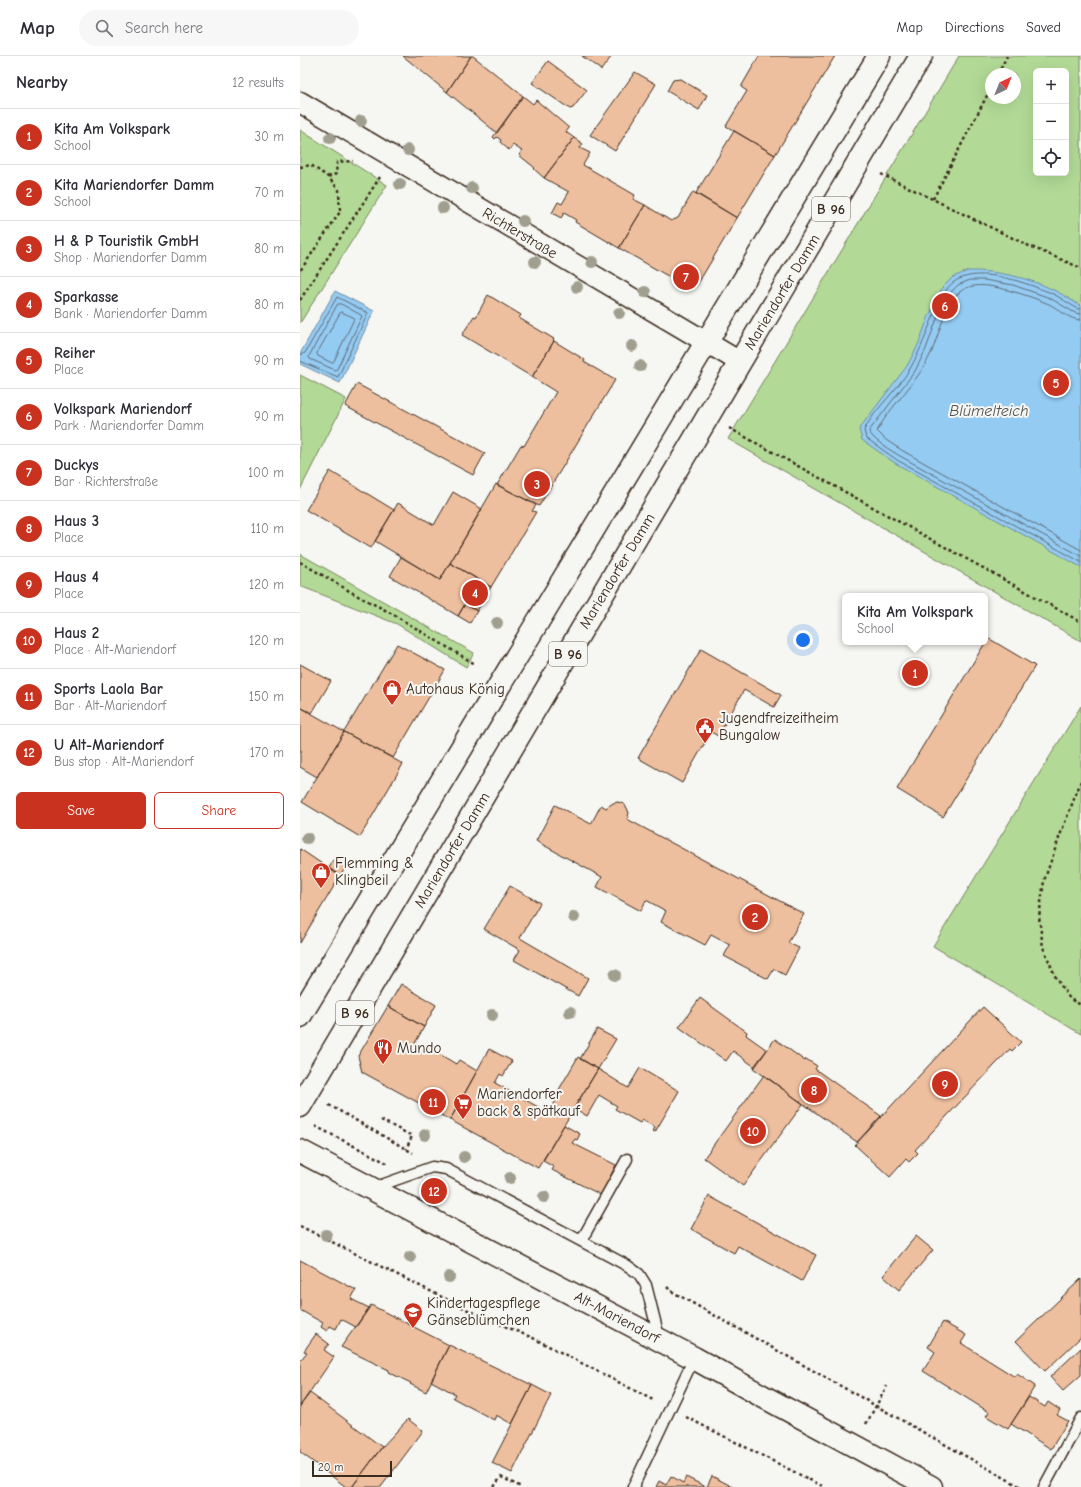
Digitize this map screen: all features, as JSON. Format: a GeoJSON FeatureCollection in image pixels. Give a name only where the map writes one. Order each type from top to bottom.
{"type":"FeatureCollection","features":[{"type":"Feature","properties":{"kind":"main road","name":"B 96"},"geometry":{"type":"LineString","coordinates":[[300,1016],[879,56]]}},
{"type":"Feature","properties":{"kind":"main road","name":"Mariendorfer Damm"},"geometry":{"type":"LineString","coordinates":[[300,1106],[921,56]]}},
{"type":"Feature","properties":{"kind":"main road","name":"Alt-Mariendorf"},"geometry":{"type":"LineString","coordinates":[[300,1151],[660,1339],[931,1487]]}},
{"type":"Feature","properties":{"kind":"street","name":"Richterstraße"},"geometry":{"type":"LineString","coordinates":[[300,102],[705,343],[740,362]]}},
{"type":"Feature","properties":{"kind":"lane"},"geometry":{"type":"LineString","coordinates":[[581,1241],[627,1159]]}},
{"type":"Feature","properties":{"kind":"lane"},"geometry":{"type":"LineString","coordinates":[[373,1188],[423,1169],[432,1167],[446,1169],[581,1241],[639,1274],[646,1285],[660,1339]]}},
{"type":"Feature","properties":{"kind":"lane"},"geometry":{"type":"LineString","coordinates":[[633,1487],[694,1358]]}},
{"type":"Feature","properties":{"kind":"lane"},"geometry":{"type":"LineString","coordinates":[[1044,1487],[1081,1418]]}},
{"type":"Feature","properties":{"kind":"path"},"geometry":{"type":"LineString","coordinates":[[1001,68],[1007,56]]}},
{"type":"Feature","properties":{"kind":"path"},"geometry":{"type":"LineString","coordinates":[[933,199],[985,99]]}},
{"type":"Feature","properties":{"kind":"path"},"geometry":{"type":"LineString","coordinates":[[328,177],[336,174],[337,162],[358,161]]}},
{"type":"Feature","properties":{"kind":"path"},"geometry":{"type":"LineString","coordinates":[[300,167],[311,166],[328,177],[338,190],[340,212],[300,271]]}},
{"type":"Feature","properties":{"kind":"path"},"geometry":{"type":"LineString","coordinates":[[880,174],[1027,245],[1081,268]]}},
{"type":"Feature","properties":{"kind":"path"},"geometry":{"type":"LineString","coordinates":[[300,300],[381,175]]}},
{"type":"Feature","properties":{"kind":"path"},"geometry":{"type":"LineString","coordinates":[[708,417],[1081,622]]}},
{"type":"Feature","properties":{"kind":"path"},"geometry":{"type":"LineString","coordinates":[[300,562],[358,596],[389,612],[475,664]]}},
{"type":"Feature","properties":{"kind":"path"},"geometry":{"type":"LineString","coordinates":[[1081,781],[1044,881],[1039,917],[1043,947],[1056,978],[1070,999],[1081,1005]]}},
{"type":"Feature","properties":{"kind":"path"},"geometry":{"type":"LineString","coordinates":[[327,1104],[417,1156],[423,1169]]}},
{"type":"Feature","properties":{"kind":"path"},"geometry":{"type":"LineString","coordinates":[[381,1120],[412,1136],[406,1149]]}},
{"type":"Feature","properties":{"kind":"path"},"geometry":{"type":"LineString","coordinates":[[314,1126],[394,1166]]}},
{"type":"Feature","properties":{"kind":"path"},"geometry":{"type":"LineString","coordinates":[[300,1226],[478,1315],[533,1338],[824,1487]]}},
{"type":"Feature","properties":{"kind":"path"},"geometry":{"type":"LineString","coordinates":[[667,1286],[671,1291],[1021,1487]]}},
{"type":"Feature","properties":{"kind":"path"},"geometry":{"type":"LineString","coordinates":[[854,1446],[887,1386]]}},
{"type":"Feature","properties":{"kind":"path"},"geometry":{"type":"LineString","coordinates":[[494,1487],[501,1477],[521,1487]]}},
{"type":"Feature","properties":{"kind":"green space"},"geometry":{"type":"Polygon","coordinates":[[[959,56],[1081,56],[1081,641],[728,439],[959,56]]]}},
{"type":"Feature","properties":{"kind":"green space"},"geometry":{"type":"Polygon","coordinates":[[[300,130],[387,185],[300,323],[300,130]]]}},
{"type":"Feature","properties":{"kind":"green space"},"geometry":{"type":"Polygon","coordinates":[[[300,375],[346,399],[300,490],[300,375]]]}},
{"type":"Feature","properties":{"kind":"green space"},"geometry":{"type":"Polygon","coordinates":[[[300,554],[474,653],[466,667],[397,624],[300,586],[300,554]]]}},
{"type":"Feature","properties":{"kind":"green space"},"geometry":{"type":"Polygon","coordinates":[[[1081,706],[1081,1034],[933,946],[1081,706]]]}},
{"type":"Feature","properties":{"kind":"water","name":"Blümelteich"},"geometry":{"type":"Polygon","coordinates":[[[968,271],[1001,273],[1023,278],[1054,290],[1081,306],[1081,567],[895,463],[862,440],[859,429],[907,366],[918,345],[928,318],[942,288],[953,277],[968,271]]]}},
{"type":"Feature","properties":{"kind":"water"},"geometry":{"type":"Polygon","coordinates":[[[335,291],[374,311],[340,383],[300,364],[300,354],[335,291]]]}},
{"type":"Feature","properties":{"kind":"building"},"geometry":{"type":"Polygon","coordinates":[[[403,56],[471,56],[447,92],[403,56]]]}},
{"type":"Feature","properties":{"kind":"building"},"geometry":{"type":"Polygon","coordinates":[[[471,56],[473,56],[523,96],[497,133],[447,92],[471,56]]]}},
{"type":"Feature","properties":{"kind":"building"},"geometry":{"type":"Polygon","coordinates":[[[582,56],[612,56],[601,70],[582,56]]]}},
{"type":"Feature","properties":{"kind":"building"},"geometry":{"type":"Polygon","coordinates":[[[759,56],[835,56],[775,155],[726,126],[747,91],[741,87],[759,56]]]}},
{"type":"Feature","properties":{"kind":"building"},"geometry":{"type":"Polygon","coordinates":[[[548,61],[587,90],[573,108],[570,109],[532,83],[548,61]]]}},
{"type":"Feature","properties":{"kind":"building"},"geometry":{"type":"Polygon","coordinates":[[[635,72],[656,84],[615,151],[590,135],[635,72]]]}},
{"type":"Feature","properties":{"kind":"building"},"geometry":{"type":"Polygon","coordinates":[[[680,79],[707,95],[699,110],[667,91],[673,80],[680,79]]]}},
{"type":"Feature","properties":{"kind":"building"},"geometry":{"type":"Polygon","coordinates":[[[523,96],[533,104],[536,100],[569,128],[566,132],[574,138],[544,178],[534,169],[535,168],[519,155],[522,151],[513,145],[509,150],[500,142],[501,140],[497,137],[495,139],[493,137],[523,96]]]}},
{"type":"Feature","properties":{"kind":"building"},"geometry":{"type":"Polygon","coordinates":[[[734,131],[775,155],[737,218],[696,193],[734,131]]]}},
{"type":"Feature","properties":{"kind":"building"},"geometry":{"type":"Polygon","coordinates":[[[574,138],[583,144],[580,148],[590,153],[583,165],[635,195],[633,199],[645,205],[619,248],[575,222],[576,220],[564,213],[561,218],[552,213],[558,202],[562,204],[569,192],[544,178],[574,138]]]}},
{"type":"Feature","properties":{"kind":"building"},"geometry":{"type":"Polygon","coordinates":[[[693,192],[737,218],[697,285],[687,287],[619,248],[645,205],[671,221],[678,218],[693,192]]]}},
{"type":"Feature","properties":{"kind":"building"},"geometry":{"type":"Polygon","coordinates":[[[488,295],[521,315],[519,318],[554,339],[532,377],[462,335],[474,316],[476,317],[488,295]]]}},
{"type":"Feature","properties":{"kind":"building"},"geometry":{"type":"Polygon","coordinates":[[[554,341],[585,360],[584,362],[615,380],[539,506],[497,485],[521,445],[524,446],[556,392],[532,377],[554,341]]]}},
{"type":"Feature","properties":{"kind":"building"},"geometry":{"type":"Polygon","coordinates":[[[357,384],[485,453],[473,475],[345,406],[357,384]]]}},
{"type":"Feature","properties":{"kind":"building"},"geometry":{"type":"Polygon","coordinates":[[[330,471],[394,510],[371,548],[306,510],[330,471]]]}},
{"type":"Feature","properties":{"kind":"building"},"geometry":{"type":"Polygon","coordinates":[[[496,484],[536,505],[532,511],[536,512],[491,587],[450,563],[496,484]]]}},
{"type":"Feature","properties":{"kind":"building"},"geometry":{"type":"Polygon","coordinates":[[[453,492],[482,509],[440,580],[375,541],[398,503],[434,525],[453,492]]]}},
{"type":"Feature","properties":{"kind":"building"},"geometry":{"type":"Polygon","coordinates":[[[401,557],[440,580],[450,563],[491,587],[477,611],[465,604],[458,616],[390,576],[401,557]]]}},
{"type":"Feature","properties":{"kind":"building"},"geometry":{"type":"Polygon","coordinates":[[[465,604],[477,611],[470,623],[458,616],[465,604]]]}},
{"type":"Feature","properties":{"kind":"building"},"geometry":{"type":"Polygon","coordinates":[[[988,638],[1035,666],[943,817],[897,789],[984,645],[988,645],[988,638]]]}},
{"type":"Feature","properties":{"kind":"building","name":"Autohaus König"},"geometry":{"type":"Polygon","coordinates":[[[397,644],[445,670],[393,758],[344,732],[397,644]]]}},
{"type":"Feature","properties":{"kind":"building"},"geometry":{"type":"Polygon","coordinates":[[[701,649],[781,695],[774,707],[744,690],[718,736],[711,732],[682,783],[638,758],[701,649]]]}},
{"type":"Feature","properties":{"kind":"building"},"geometry":{"type":"Polygon","coordinates":[[[300,664],[331,681],[312,713],[300,707],[300,664]]]}},
{"type":"Feature","properties":{"kind":"building"},"geometry":{"type":"Polygon","coordinates":[[[300,707],[344,732],[317,777],[300,767],[300,754],[302,751],[300,751],[300,707]]]}},
{"type":"Feature","properties":{"kind":"building"},"geometry":{"type":"Polygon","coordinates":[[[344,732],[403,764],[360,837],[302,802],[344,732]]]}},
{"type":"Feature","properties":{"kind":"building"},"geometry":{"type":"Polygon","coordinates":[[[618,802],[624,804],[627,808],[629,813],[627,819],[804,914],[788,943],[799,948],[785,975],[774,969],[768,979],[724,956],[730,945],[711,935],[705,945],[661,922],[666,911],[646,900],[641,911],[597,887],[602,877],[536,841],[555,805],[591,824],[601,805],[606,808],[613,803],[618,802]]]}},
{"type":"Feature","properties":{"kind":"building"},"geometry":{"type":"Polygon","coordinates":[[[300,849],[340,876],[300,943],[300,849]]]}},
{"type":"Feature","properties":{"kind":"building"},"geometry":{"type":"Polygon","coordinates":[[[336,856],[348,864],[340,876],[329,868],[336,856]]]}},
{"type":"Feature","properties":{"kind":"building"},"geometry":{"type":"Polygon","coordinates":[[[510,886],[540,903],[520,938],[588,978],[578,996],[514,960],[520,950],[484,929],[510,886]]]}},
{"type":"Feature","properties":{"kind":"building"},"geometry":{"type":"Polygon","coordinates":[[[401,984],[436,1005],[424,1027],[388,1006],[401,984]]]}},
{"type":"Feature","properties":{"kind":"building"},"geometry":{"type":"Polygon","coordinates":[[[700,998],[747,1032],[746,1035],[767,1050],[755,1067],[733,1051],[726,1061],[679,1027],[700,998]]]}},
{"type":"Feature","properties":{"kind":"building"},"geometry":{"type":"Polygon","coordinates":[[[388,1006],[424,1027],[415,1043],[424,1049],[426,1046],[456,1064],[459,1060],[477,1071],[450,1120],[362,1072],[358,1056],[388,1006]]]}},
{"type":"Feature","properties":{"kind":"building"},"geometry":{"type":"Polygon","coordinates":[[[983,1007],[1021,1042],[1012,1051],[1010,1049],[915,1150],[918,1153],[909,1162],[906,1159],[890,1177],[855,1145],[983,1007]]]}},
{"type":"Feature","properties":{"kind":"building"},"geometry":{"type":"Polygon","coordinates":[[[597,1029],[616,1039],[598,1069],[580,1059],[597,1029]]]}},
{"type":"Feature","properties":{"kind":"building"},"geometry":{"type":"Polygon","coordinates":[[[775,1039],[805,1061],[806,1059],[817,1066],[815,1069],[881,1116],[857,1142],[753,1068],[775,1039]]]}},
{"type":"Feature","properties":{"kind":"building"},"geometry":{"type":"Polygon","coordinates":[[[489,1049],[512,1061],[503,1076],[500,1074],[495,1083],[549,1113],[559,1095],[557,1093],[578,1057],[598,1069],[538,1168],[450,1120],[489,1049]]]}},
{"type":"Feature","properties":{"kind":"building"},"geometry":{"type":"Polygon","coordinates":[[[640,1068],[679,1091],[655,1132],[653,1131],[655,1127],[642,1120],[640,1123],[615,1109],[617,1106],[599,1095],[587,1116],[574,1108],[598,1069],[628,1088],[640,1068]]]}},
{"type":"Feature","properties":{"kind":"building"},"geometry":{"type":"Polygon","coordinates":[[[764,1075],[803,1104],[743,1186],[704,1158],[764,1075]]]}},
{"type":"Feature","properties":{"kind":"building"},"geometry":{"type":"Polygon","coordinates":[[[564,1125],[580,1134],[577,1140],[575,1139],[572,1143],[616,1165],[601,1195],[552,1170],[554,1167],[543,1161],[564,1125]]]}},
{"type":"Feature","properties":{"kind":"building"},"geometry":{"type":"Polygon","coordinates":[[[709,1196],[816,1255],[802,1281],[738,1246],[734,1253],[691,1229],[709,1196]]]}},
{"type":"Feature","properties":{"kind":"building"},"geometry":{"type":"Polygon","coordinates":[[[916,1236],[933,1250],[899,1290],[883,1276],[916,1236]]]}},
{"type":"Feature","properties":{"kind":"building"},"geometry":{"type":"Polygon","coordinates":[[[300,1260],[356,1290],[351,1299],[369,1308],[356,1327],[341,1319],[336,1329],[330,1326],[327,1331],[321,1327],[323,1323],[300,1310],[300,1260]]]}},
{"type":"Feature","properties":{"kind":"building"},"geometry":{"type":"Polygon","coordinates":[[[1081,1279],[1081,1337],[1045,1371],[1016,1341],[1081,1279]]]}},
{"type":"Feature","properties":{"kind":"building"},"geometry":{"type":"Polygon","coordinates":[[[371,1305],[449,1345],[426,1392],[388,1372],[389,1370],[341,1347],[371,1305]]]}},
{"type":"Feature","properties":{"kind":"building"},"geometry":{"type":"Polygon","coordinates":[[[943,1322],[966,1335],[961,1343],[1015,1377],[1017,1374],[1035,1386],[1008,1429],[986,1416],[989,1412],[923,1371],[935,1352],[928,1347],[943,1322]]]}},
{"type":"Feature","properties":{"kind":"building"},"geometry":{"type":"Polygon","coordinates":[[[316,1334],[329,1344],[324,1350],[334,1357],[300,1406],[300,1361],[307,1352],[304,1351],[316,1334]]]}},
{"type":"Feature","properties":{"kind":"building"},"geometry":{"type":"Polygon","coordinates":[[[449,1345],[532,1385],[512,1424],[496,1415],[494,1420],[453,1398],[455,1394],[431,1381],[449,1345]]]}},
{"type":"Feature","properties":{"kind":"building"},"geometry":{"type":"Polygon","coordinates":[[[1081,1348],[1081,1375],[1063,1391],[1050,1377],[1081,1348]]]}},
{"type":"Feature","properties":{"kind":"building"},"geometry":{"type":"Polygon","coordinates":[[[532,1385],[551,1395],[512,1473],[492,1463],[532,1385]]]}},
{"type":"Feature","properties":{"kind":"building"},"geometry":{"type":"Polygon","coordinates":[[[310,1393],[382,1447],[352,1487],[346,1487],[300,1452],[300,1406],[310,1393]]]}},
{"type":"Feature","properties":{"kind":"building"},"geometry":{"type":"Polygon","coordinates":[[[1029,1397],[1045,1407],[1048,1402],[1060,1410],[1057,1415],[1068,1421],[1051,1449],[1011,1424],[1029,1397]]]}},
{"type":"Feature","properties":{"kind":"building"},"geometry":{"type":"Polygon","coordinates":[[[408,1419],[423,1431],[381,1487],[352,1487],[382,1447],[408,1419]]]}},
{"type":"Feature","properties":{"kind":"building"},"geometry":{"type":"Polygon","coordinates":[[[671,1476],[683,1483],[686,1477],[706,1487],[656,1487],[659,1481],[666,1485],[671,1476]]]}},
{"type":"Feature","properties":{"kind":"building"},"geometry":{"type":"Polygon","coordinates":[[[712,1476],[733,1487],[707,1487],[712,1476]]]}},
{"type":"Feature","properties":{"kind":"place","name":"Duckys"},"geometry":{"type":"Point","coordinates":[686,277]}},
{"type":"Feature","properties":{"kind":"place","name":"Volkspark Mariendorf"},"geometry":{"type":"Point","coordinates":[945,306]}},
{"type":"Feature","properties":{"kind":"place","name":"Reiher"},"geometry":{"type":"Point","coordinates":[1056,383]}},
{"type":"Feature","properties":{"kind":"place","name":"H & P Touristik GmbH"},"geometry":{"type":"Point","coordinates":[537,484]}},
{"type":"Feature","properties":{"kind":"place","name":"Sparkasse"},"geometry":{"type":"Point","coordinates":[475,593]}},
{"type":"Feature","properties":{"kind":"place","name":"Kita Am Volkspark"},"geometry":{"type":"Point","coordinates":[915,673]}},
{"type":"Feature","properties":{"kind":"place","name":"Autohaus König"},"geometry":{"type":"Point","coordinates":[392,706]}},
{"type":"Feature","properties":{"kind":"place","name":"Jugendfreizeitheim Bungalow"},"geometry":{"type":"Point","coordinates":[705,744]}},
{"type":"Feature","properties":{"kind":"place","name":"Flemming & Klingbeil"},"geometry":{"type":"Point","coordinates":[321,889]}},
{"type":"Feature","properties":{"kind":"place","name":"Kita Mariendorfer Damm"},"geometry":{"type":"Point","coordinates":[755,917]}},
{"type":"Feature","properties":{"kind":"place","name":"Mundo"},"geometry":{"type":"Point","coordinates":[383,1065]}},
{"type":"Feature","properties":{"kind":"place","name":"Haus 4"},"geometry":{"type":"Point","coordinates":[945,1084]}},
{"type":"Feature","properties":{"kind":"place","name":"Haus 3"},"geometry":{"type":"Point","coordinates":[814,1090]}},
{"type":"Feature","properties":{"kind":"place","name":"Sports Laola Bar"},"geometry":{"type":"Point","coordinates":[433,1102]}},
{"type":"Feature","properties":{"kind":"place","name":"Mariendorfer back & spätkauf"},"geometry":{"type":"Point","coordinates":[463,1120]}},
{"type":"Feature","properties":{"kind":"place","name":"Haus 2"},"geometry":{"type":"Point","coordinates":[753,1131]}},
{"type":"Feature","properties":{"kind":"place","name":"U Alt-Mariendorf"},"geometry":{"type":"Point","coordinates":[434,1191]}},
{"type":"Feature","properties":{"kind":"place","name":"Kindertagespflege Gänseblümchen"},"geometry":{"type":"Point","coordinates":[413,1329]}}]}
